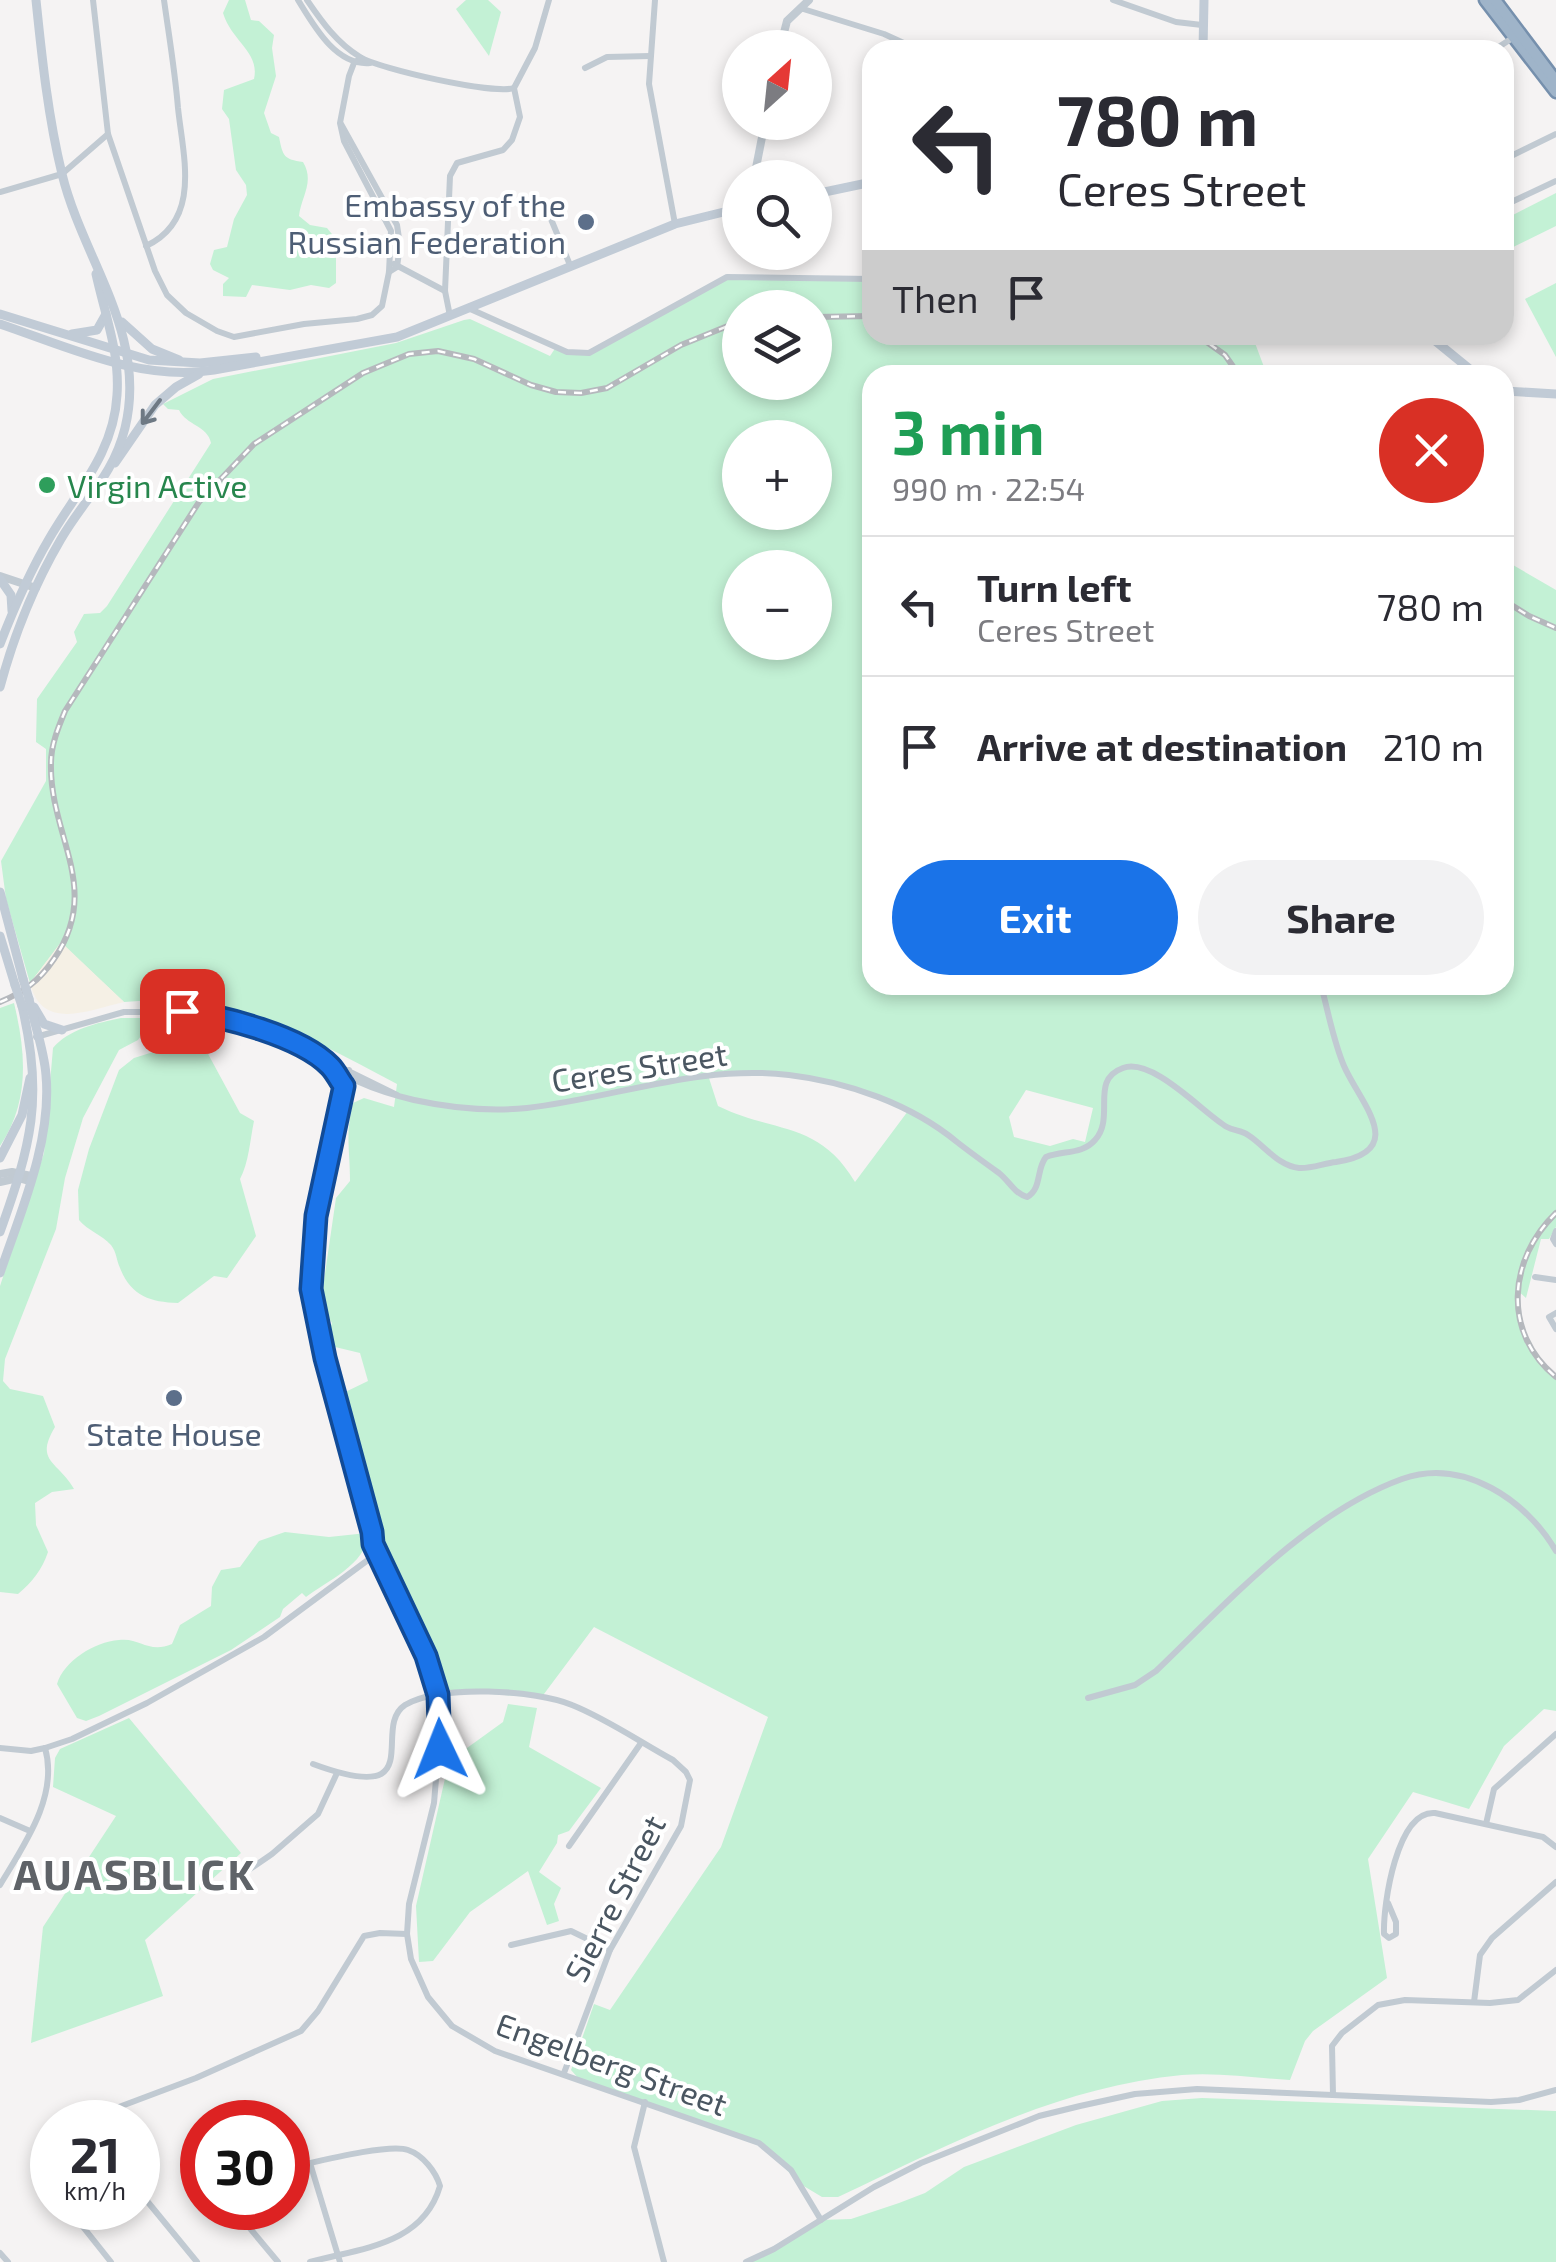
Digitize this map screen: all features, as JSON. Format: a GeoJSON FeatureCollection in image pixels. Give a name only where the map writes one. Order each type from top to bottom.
{"type":"FeatureCollection","features":[{"type":"Feature","properties":{"kind":"highway"},"geometry":{"type":"LineString","coordinates":[[1484,0],[1556,80]]}},
{"type":"Feature","properties":{"kind":"highway"},"geometry":{"type":"LineString","coordinates":[[1494,0],[1556,92]]}},
{"type":"Feature","properties":{"kind":"main road"},"geometry":{"type":"LineString","coordinates":[[36,0],[45,85],[62,174],[120,320],[130,361],[126,425],[114,464]]}},
{"type":"Feature","properties":{"kind":"main road"},"geometry":{"type":"LineString","coordinates":[[1203,40],[1204,0]]}},
{"type":"Feature","properties":{"kind":"main road"},"geometry":{"type":"LineString","coordinates":[[832,190],[862,184]]}},
{"type":"Feature","properties":{"kind":"main road"},"geometry":{"type":"LineString","coordinates":[[0,324],[130,361],[201,368],[289,355],[398,337],[675,224],[722,212]]}},
{"type":"Feature","properties":{"kind":"main road"},"geometry":{"type":"LineString","coordinates":[[0,644],[25,583],[104,452],[118,396],[116,358],[94,262]]}},
{"type":"Feature","properties":{"kind":"main road"},"geometry":{"type":"LineString","coordinates":[[0,314],[65,334],[116,358]]}},
{"type":"Feature","properties":{"kind":"main road"},"geometry":{"type":"LineString","coordinates":[[65,334],[96,330],[106,314]]}},
{"type":"Feature","properties":{"kind":"main road"},"geometry":{"type":"LineString","coordinates":[[120,320],[142,342],[162,354],[201,368]]}},
{"type":"Feature","properties":{"kind":"main road"},"geometry":{"type":"LineString","coordinates":[[1440,345],[1465,365]]}},
{"type":"Feature","properties":{"kind":"main road"},"geometry":{"type":"LineString","coordinates":[[0,686],[36,588],[62,536],[155,405],[201,368]]}},
{"type":"Feature","properties":{"kind":"main road"},"geometry":{"type":"LineString","coordinates":[[1514,392],[1556,394]]}},
{"type":"Feature","properties":{"kind":"main road"},"geometry":{"type":"LineString","coordinates":[[0,578],[11,595],[12,614]]}},
{"type":"Feature","properties":{"kind":"main road"},"geometry":{"type":"LineString","coordinates":[[0,892],[19,982]]}},
{"type":"Feature","properties":{"kind":"main road"},"geometry":{"type":"LineString","coordinates":[[0,936],[27,1002],[34,1038],[34,1116],[25,1177],[0,1232]]}},
{"type":"Feature","properties":{"kind":"main road"},"geometry":{"type":"LineString","coordinates":[[27,1002],[44,1024],[62,1030]]}},
{"type":"Feature","properties":{"kind":"main road"},"geometry":{"type":"LineString","coordinates":[[0,1273],[47,1104],[44,1060],[34,1038]]}},
{"type":"Feature","properties":{"kind":"main road"},"geometry":{"type":"LineString","coordinates":[[0,1158],[22,1116],[34,1063]]}},
{"type":"Feature","properties":{"kind":"street"},"geometry":{"type":"LineString","coordinates":[[93,0],[108,134],[162,286],[194,318],[234,336],[367,317],[382,306],[393,269],[397,225],[340,123]]}},
{"type":"Feature","properties":{"kind":"street"},"geometry":{"type":"LineString","coordinates":[[146,246],[160,240],[172,226],[184,196],[186,169],[164,0]]}},
{"type":"Feature","properties":{"kind":"street"},"geometry":{"type":"LineString","coordinates":[[298,0],[324,38],[358,60],[489,90],[514,88]]}},
{"type":"Feature","properties":{"kind":"street"},"geometry":{"type":"LineString","coordinates":[[307,0],[325,27],[358,60]]}},
{"type":"Feature","properties":{"kind":"street"},"geometry":{"type":"LineString","coordinates":[[450,316],[445,291],[450,176],[462,160],[509,145],[520,117],[514,88],[535,48],[549,0]]}},
{"type":"Feature","properties":{"kind":"street"},"geometry":{"type":"LineString","coordinates":[[655,0],[650,90],[675,224]]}},
{"type":"Feature","properties":{"kind":"street"},"geometry":{"type":"LineString","coordinates":[[784,30],[787,20],[809,0]]}},
{"type":"Feature","properties":{"kind":"street"},"geometry":{"type":"LineString","coordinates":[[1113,0],[1176,22],[1202,25]]}},
{"type":"Feature","properties":{"kind":"street"},"geometry":{"type":"LineString","coordinates":[[800,8],[898,40]]}},
{"type":"Feature","properties":{"kind":"street"},"geometry":{"type":"LineString","coordinates":[[1510,40],[1516,36]]}},
{"type":"Feature","properties":{"kind":"street"},"geometry":{"type":"LineString","coordinates":[[585,68],[607,57],[650,56]]}},
{"type":"Feature","properties":{"kind":"street"},"geometry":{"type":"LineString","coordinates":[[358,60],[342,98],[340,123],[344,141],[390,226],[393,269]]}},
{"type":"Feature","properties":{"kind":"street"},"geometry":{"type":"LineString","coordinates":[[0,192],[62,174],[108,134]]}},
{"type":"Feature","properties":{"kind":"street"},"geometry":{"type":"LineString","coordinates":[[1514,155],[1556,134]]}},
{"type":"Feature","properties":{"kind":"street"},"geometry":{"type":"LineString","coordinates":[[1514,201],[1556,182]]}},
{"type":"Feature","properties":{"kind":"street"},"geometry":{"type":"LineString","coordinates":[[546,207],[570,265]]}},
{"type":"Feature","properties":{"kind":"street"},"geometry":{"type":"LineString","coordinates":[[393,269],[445,291]]}},
{"type":"Feature","properties":{"kind":"street"},"geometry":{"type":"LineString","coordinates":[[468,308],[580,355],[606,345],[728,277],[862,279]]}},
{"type":"Feature","properties":{"kind":"street"},"geometry":{"type":"LineString","coordinates":[[0,578],[36,588]]}},
{"type":"Feature","properties":{"kind":"street","name":"Ceres Street"},"geometry":{"type":"LineString","coordinates":[[318,1056],[365,1085],[398,1097],[442,1106],[506,1109],[548,1105],[708,1075],[784,1074],[852,1088],[889,1102],[946,1134],[999,1174],[1018,1194],[1030,1197],[1046,1157],[1079,1151],[1097,1138],[1106,1112],[1104,1087],[1128,1067],[1171,1083],[1224,1125],[1243,1132],[1268,1153],[1299,1168],[1361,1156],[1372,1144],[1376,1124],[1345,1069],[1323,995]]}},
{"type":"Feature","properties":{"kind":"street","name":"Ceres Street"},"geometry":{"type":"LineString","coordinates":[[34,1038],[124,1012],[182,1011],[240,1022],[398,1097]]}},
{"type":"Feature","properties":{"kind":"street"},"geometry":{"type":"LineString","coordinates":[[330,1066],[343,1088],[365,1085]]}},
{"type":"Feature","properties":{"kind":"street","name":"Engelberg Street"},"geometry":{"type":"LineString","coordinates":[[348,1072],[316,1216],[311,1289],[325,1358],[372,1532],[385,1572],[396,1589]]}},
{"type":"Feature","properties":{"kind":"street"},"geometry":{"type":"LineString","coordinates":[[0,1174],[25,1177]]}},
{"type":"Feature","properties":{"kind":"street"},"geometry":{"type":"LineString","coordinates":[[0,1182],[25,1177]]}},
{"type":"Feature","properties":{"kind":"street"},"geometry":{"type":"LineString","coordinates":[[1556,1231],[1556,1244]]}},
{"type":"Feature","properties":{"kind":"street"},"geometry":{"type":"LineString","coordinates":[[1535,1277],[1556,1280]]}},
{"type":"Feature","properties":{"kind":"street"},"geometry":{"type":"LineString","coordinates":[[1556,1313],[1549,1318],[1556,1330]]}},
{"type":"Feature","properties":{"kind":"street"},"geometry":{"type":"LineString","coordinates":[[1088,1698],[1135,1685],[1156,1671],[1271,1560],[1346,1508],[1405,1478],[1450,1476],[1490,1486],[1516,1502],[1546,1534],[1556,1552]]}},
{"type":"Feature","properties":{"kind":"street","name":"Engelberg Street"},"geometry":{"type":"LineString","coordinates":[[372,1532],[373,1544],[419,1635],[438,1695],[438,1780],[409,1904],[407,1934],[419,1982],[452,2026],[496,2050],[758,2143],[791,2170],[821,2220]]}},
{"type":"Feature","properties":{"kind":"street"},"geometry":{"type":"LineString","coordinates":[[365,1562],[373,1544]]}},
{"type":"Feature","properties":{"kind":"street"},"geometry":{"type":"LineString","coordinates":[[0,1751],[45,1748],[118,1717],[236,1654],[378,1552]]}},
{"type":"Feature","properties":{"kind":"street"},"geometry":{"type":"LineString","coordinates":[[365,1562],[385,1572]]}},
{"type":"Feature","properties":{"kind":"street","name":"Sierre Street"},"geometry":{"type":"LineString","coordinates":[[438,1695],[481,1693],[559,1700],[641,1743],[686,1772],[690,1788],[681,1826],[610,1950],[564,2073]]}},
{"type":"Feature","properties":{"kind":"street"},"geometry":{"type":"LineString","coordinates":[[313,1764],[362,1777],[382,1773],[390,1763],[399,1711],[412,1702],[438,1695]]}},
{"type":"Feature","properties":{"kind":"street"},"geometry":{"type":"LineString","coordinates":[[1486,1824],[1494,1789],[1556,1734]]}},
{"type":"Feature","properties":{"kind":"street"},"geometry":{"type":"LineString","coordinates":[[570,1846],[641,1743]]}},
{"type":"Feature","properties":{"kind":"street"},"geometry":{"type":"LineString","coordinates":[[0,1885],[30,1830],[49,1780],[45,1748]]}},
{"type":"Feature","properties":{"kind":"street"},"geometry":{"type":"LineString","coordinates":[[225,1886],[272,1854],[318,1814],[336,1773]]}},
{"type":"Feature","properties":{"kind":"street"},"geometry":{"type":"LineString","coordinates":[[1388,1903],[1396,1934],[1388,1938],[1384,1924],[1391,1872],[1413,1821],[1422,1813],[1543,1838],[1556,1846]]}},
{"type":"Feature","properties":{"kind":"street"},"geometry":{"type":"LineString","coordinates":[[0,1818],[30,1830]]}},
{"type":"Feature","properties":{"kind":"street"},"geometry":{"type":"LineString","coordinates":[[1474,2002],[1480,1955],[1492,1938],[1556,1882]]}},
{"type":"Feature","properties":{"kind":"street"},"geometry":{"type":"LineString","coordinates":[[510,1944],[571,1931],[610,1950]]}},
{"type":"Feature","properties":{"kind":"street"},"geometry":{"type":"LineString","coordinates":[[138,2100],[301,2030],[318,2011],[364,1936],[380,1932],[407,1934]]}},
{"type":"Feature","properties":{"kind":"street"},"geometry":{"type":"LineString","coordinates":[[1333,2094],[1332,2046],[1378,2005],[1405,2000],[1518,2000],[1556,1970]]}},
{"type":"Feature","properties":{"kind":"street"},"geometry":{"type":"LineString","coordinates":[[746,2262],[774,2250],[920,2163],[997,2132],[1080,2106],[1169,2090],[1490,2102],[1518,2100],[1556,2090]]}},
{"type":"Feature","properties":{"kind":"street"},"geometry":{"type":"LineString","coordinates":[[644,2102],[634,2147],[664,2262]]}},
{"type":"Feature","properties":{"kind":"street"},"geometry":{"type":"LineString","coordinates":[[310,2262],[338,2258],[408,2234],[439,2192],[439,2180],[421,2157],[397,2148],[310,2164],[338,2258]]}},
{"type":"Feature","properties":{"kind":"street"},"geometry":{"type":"LineString","coordinates":[[160,2216],[198,2262]]}},
{"type":"Feature","properties":{"kind":"street"},"geometry":{"type":"LineString","coordinates":[[86,2230],[111,2262]]}},
{"type":"Feature","properties":{"kind":"street"},"geometry":{"type":"LineString","coordinates":[[251,2230],[278,2262]]}},
{"type":"Feature","properties":{"kind":"street"},"geometry":{"type":"LineString","coordinates":[[0,2254],[8,2262]]}},
{"type":"Feature","properties":{"kind":"green space"},"geometry":{"type":"Polygon","coordinates":[[[229,0],[245,0],[251,20],[259,21],[274,35],[276,76],[264,113],[285,156],[303,162],[306,169],[308,183],[299,216],[310,225],[327,228],[336,239],[336,283],[329,288],[311,285],[290,290],[252,285],[246,297],[223,296],[223,284],[229,278],[213,270],[210,264],[214,250],[227,247],[234,219],[247,195],[246,185],[236,170],[229,119],[222,109],[224,90],[254,79],[255,70],[223,13],[229,0]]]}},
{"type":"Feature","properties":{"kind":"green space"},"geometry":{"type":"Polygon","coordinates":[[[466,0],[488,0],[501,12],[489,56],[456,9],[466,0]]]}},
{"type":"Feature","properties":{"kind":"green space"},"geometry":{"type":"Polygon","coordinates":[[[1556,193],[1556,226],[1514,247],[1514,214],[1556,193]]]}},
{"type":"Feature","properties":{"kind":"green space"},"geometry":{"type":"Polygon","coordinates":[[[862,279],[862,345],[1256,345],[1263,365],[862,365],[862,995],[1514,995],[1514,566],[1556,590],[1556,1227],[1549,1239],[1541,1239],[1526,1298],[1517,1290],[1528,1338],[1556,1377],[1556,1711],[1544,1709],[1504,1746],[1469,1809],[1413,1792],[1368,1859],[1387,1978],[1313,2031],[1290,2080],[1182,2075],[1092,2092],[1005,2121],[838,2197],[822,2197],[802,2185],[759,2143],[579,2079],[571,2070],[594,2004],[610,2010],[721,1847],[768,1717],[594,1627],[541,1698],[481,1693],[438,1695],[426,1656],[373,1532],[337,1396],[368,1381],[360,1353],[331,1346],[328,1334],[332,1323],[324,1311],[322,1294],[336,1198],[350,1181],[353,1103],[364,1098],[394,1107],[397,1084],[299,1034],[234,1011],[200,1004],[124,1002],[61,943],[30,983],[6,899],[1,861],[46,781],[46,749],[36,742],[37,699],[77,642],[74,632],[84,614],[100,613],[107,606],[211,443],[206,433],[179,410],[163,404],[213,379],[396,343],[470,319],[550,356],[556,347],[580,355],[721,280],[862,279]],[[784,1074],[708,1075],[718,1106],[810,1138],[841,1162],[855,1182],[908,1111],[852,1088],[784,1074]],[[1026,1090],[1009,1117],[1014,1137],[1050,1146],[1073,1139],[1085,1142],[1093,1108],[1026,1090]]]}},
{"type":"Feature","properties":{"kind":"green space"},"geometry":{"type":"Polygon","coordinates":[[[1556,283],[1556,357],[1525,299],[1556,283]]]}},
{"type":"Feature","properties":{"kind":"green space"},"geometry":{"type":"Polygon","coordinates":[[[14,1003],[23,1076],[17,1112],[0,1146],[0,1008],[14,1003]]]}},
{"type":"Feature","properties":{"kind":"green space"},"geometry":{"type":"Polygon","coordinates":[[[121,1018],[141,1018],[143,1033],[119,1050],[83,1118],[65,1178],[56,1229],[5,1359],[3,1381],[10,1389],[43,1396],[55,1427],[48,1455],[74,1489],[52,1492],[35,1503],[36,1525],[48,1552],[46,1558],[18,1594],[0,1592],[0,1286],[44,1153],[53,1048],[75,1031],[121,1018]]]}},
{"type":"Feature","properties":{"kind":"green space"},"geometry":{"type":"Polygon","coordinates":[[[166,1048],[207,1052],[240,1113],[254,1121],[240,1179],[256,1236],[227,1278],[214,1276],[178,1303],[150,1299],[136,1291],[125,1278],[111,1245],[79,1220],[78,1190],[119,1070],[134,1058],[166,1048]]]}},
{"type":"Feature","properties":{"kind":"green space"},"geometry":{"type":"Polygon","coordinates":[[[285,1532],[329,1537],[367,1533],[362,1553],[345,1570],[306,1597],[302,1593],[283,1609],[280,1617],[231,1650],[99,1716],[86,1721],[77,1718],[57,1684],[73,1660],[109,1642],[126,1640],[157,1647],[172,1644],[180,1625],[211,1606],[212,1587],[221,1570],[240,1567],[259,1541],[285,1532]]]}},
{"type":"Feature","properties":{"kind":"green space"},"geometry":{"type":"Polygon","coordinates":[[[508,1704],[537,1708],[529,1747],[601,1788],[569,1831],[558,1835],[539,1872],[561,1888],[554,1904],[559,1921],[547,1925],[528,1871],[470,1912],[433,1961],[419,1962],[416,1906],[449,1761],[503,1722],[508,1704]]]}},
{"type":"Feature","properties":{"kind":"green space"},"geometry":{"type":"Polygon","coordinates":[[[129,1718],[241,1853],[145,1940],[163,1996],[31,2043],[43,1927],[116,1816],[53,1787],[55,1758],[60,1749],[129,1718]]]}},
{"type":"Feature","properties":{"kind":"green space"},"geometry":{"type":"Polygon","coordinates":[[[1202,2098],[1556,2111],[1556,2262],[746,2262],[821,2220],[851,2219],[899,2203],[925,2193],[964,2167],[1076,2125],[1162,2101],[1202,2098]]]}},
{"type":"Feature","properties":{"kind":"sand"},"geometry":{"type":"Polygon","coordinates":[[[61,942],[124,1002],[68,1014],[45,1008],[30,983],[61,942]]]}},
{"type":"Feature","properties":{"kind":"railway"},"geometry":{"type":"LineString","coordinates":[[832,317],[862,316]]}},
{"type":"Feature","properties":{"kind":"railway"},"geometry":{"type":"LineString","coordinates":[[0,1002],[30,985],[48,967],[68,933],[74,909],[74,885],[51,763],[65,711],[199,502],[254,444],[363,373],[409,354],[438,351],[474,359],[531,385],[581,393],[607,388],[681,345],[722,328]]}},
{"type":"Feature","properties":{"kind":"railway"},"geometry":{"type":"LineString","coordinates":[[1211,345],[1232,365]]}},
{"type":"Feature","properties":{"kind":"railway"},"geometry":{"type":"LineString","coordinates":[[1514,607],[1556,628]]}},
{"type":"Feature","properties":{"kind":"railway"},"geometry":{"type":"LineString","coordinates":[[1556,1213],[1528,1252],[1518,1296],[1526,1339],[1556,1377]]}},
{"type":"Feature","properties":{"kind":"place","name":"Embassy of the Russian Federation"},"geometry":{"type":"Point","coordinates":[586,222]}},
{"type":"Feature","properties":{"kind":"place","name":"Virgin Active"},"geometry":{"type":"Point","coordinates":[47,485]}},
{"type":"Feature","properties":{"kind":"place","name":"State House"},"geometry":{"type":"Point","coordinates":[174,1398]}},
{"type":"Feature","properties":{"kind":"district","name":"AUASBLICK"},"geometry":{"type":"Point","coordinates":[135,1873]}},
{"type":"Feature","properties":{"kind":"route"},"geometry":{"type":"LineString","coordinates":[[182,1011],[240,1022],[277,1036],[318,1056],[344,1086],[316,1216],[311,1289],[376,1554],[419,1635],[438,1695],[440,1749]]}}]}
